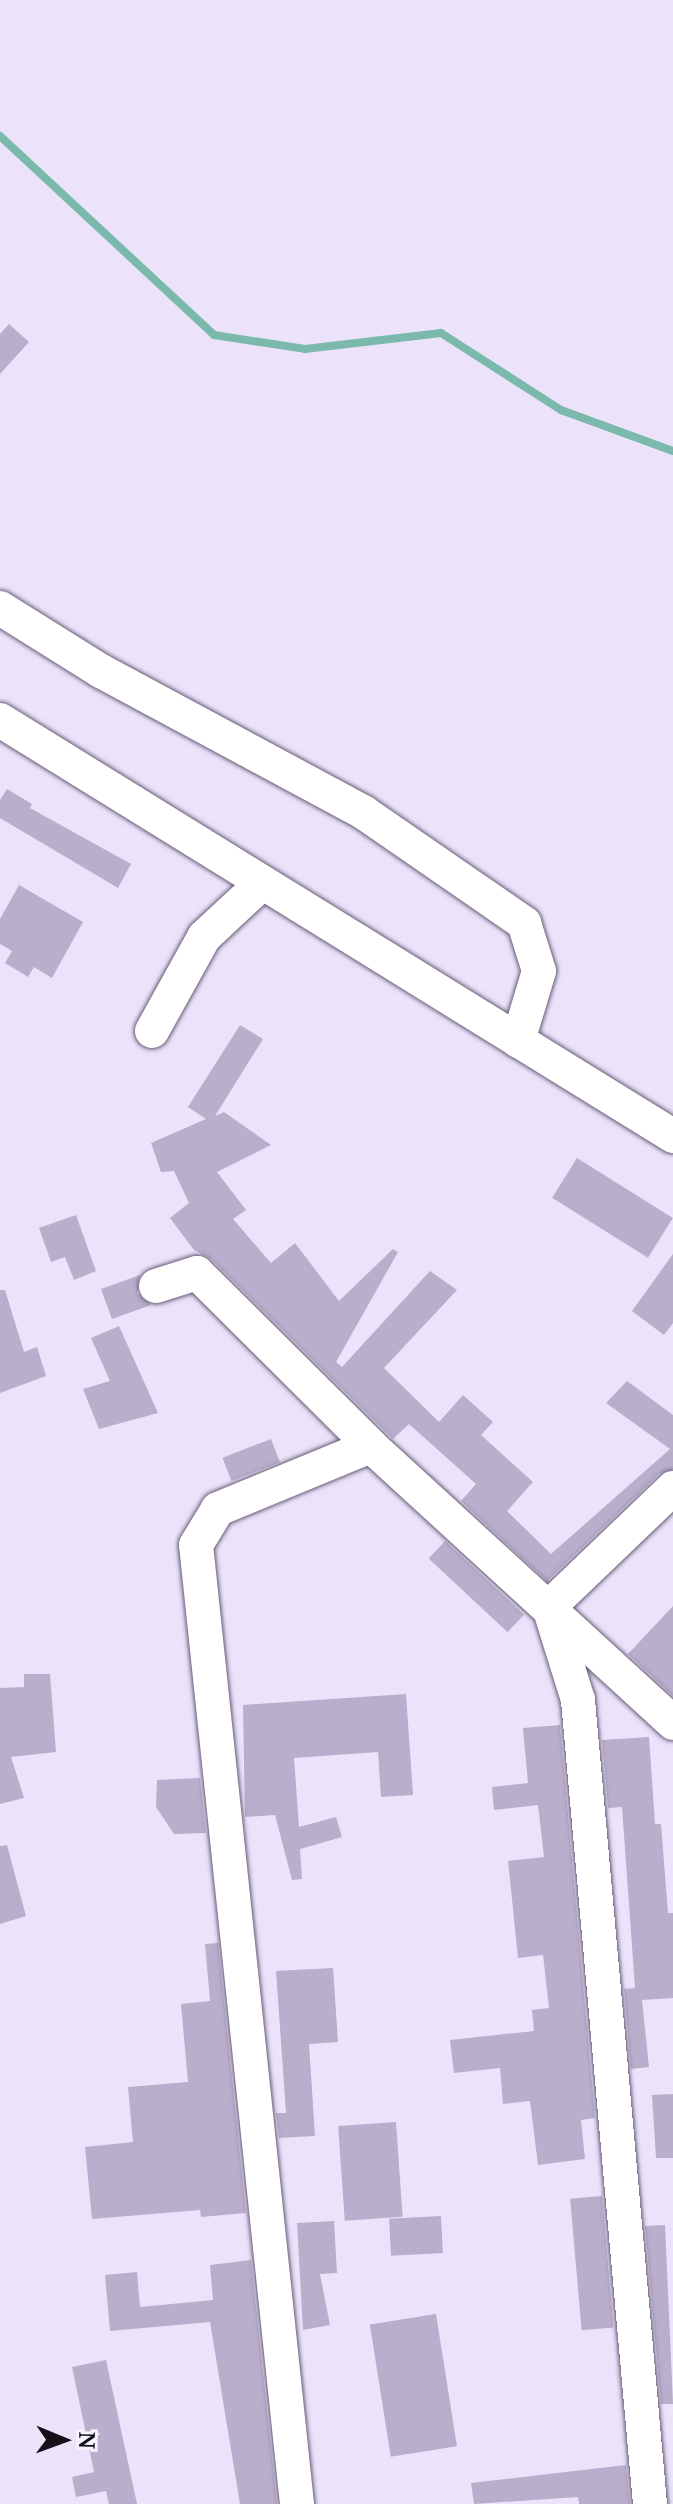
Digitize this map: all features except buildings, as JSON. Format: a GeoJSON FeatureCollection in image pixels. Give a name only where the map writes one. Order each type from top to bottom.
{"type":"FeatureCollection","features":[{"type":"Feature","properties":{"kind":"street"},"geometry":{"type":"LineString","coordinates":[[0,608],[101,671],[363,812],[524,923],[539,971],[518,1041]]}},
{"type":"Feature","properties":{"kind":"street"},"geometry":{"type":"LineString","coordinates":[[0,720],[673,1136]]}},
{"type":"Feature","properties":{"kind":"street"},"geometry":{"type":"LineString","coordinates":[[152,1031],[204,937],[261,884]]}},
{"type":"Feature","properties":{"kind":"street"},"geometry":{"type":"LineString","coordinates":[[156,1286],[197,1273],[371,1446],[673,1723]]}},
{"type":"Feature","properties":{"kind":"street"},"geometry":{"type":"LineString","coordinates":[[297,2504],[196,1545],[218,1509],[371,1446]]}},
{"type":"Feature","properties":{"kind":"street"},"geometry":{"type":"LineString","coordinates":[[549,1607],[673,1488]]}},
{"type":"Feature","properties":{"kind":"street"},"geometry":{"type":"LineString","coordinates":[[549,1607],[578,1700],[650,2504]]}},
{"type":"Feature","properties":{"kind":"waterway"},"geometry":{"type":"LineString","coordinates":[[0,136],[214,335],[305,349],[441,333],[561,410],[673,451]]}}]}
